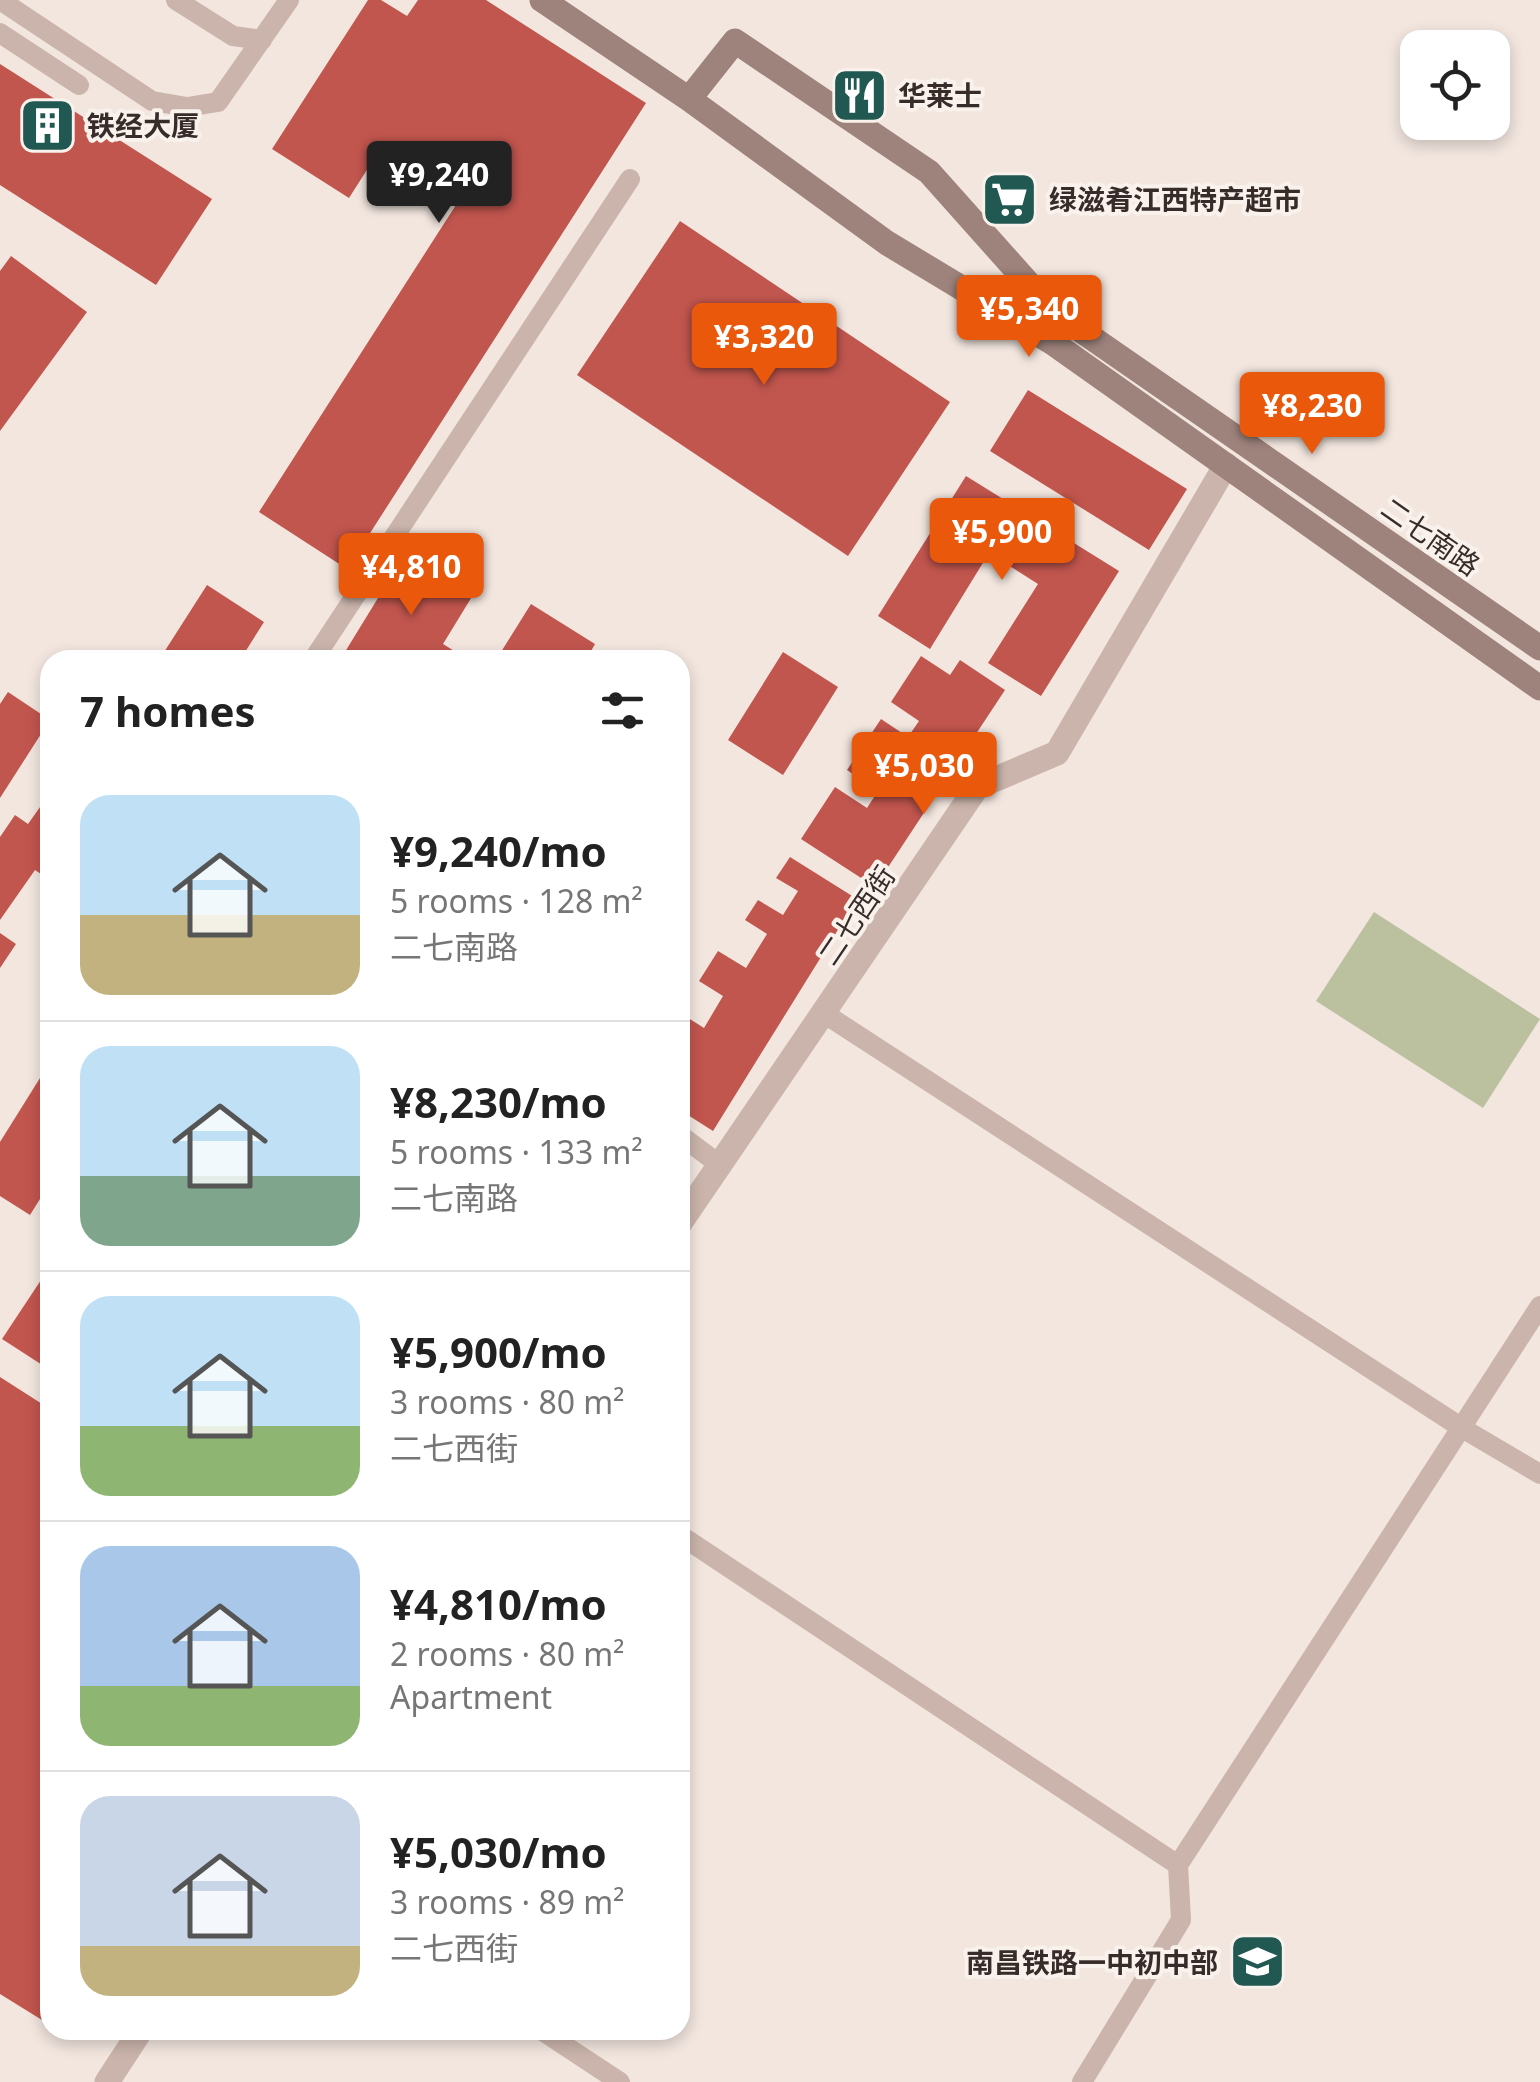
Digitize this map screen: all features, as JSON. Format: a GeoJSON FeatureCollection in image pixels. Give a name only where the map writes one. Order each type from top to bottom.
{"type":"FeatureCollection","features":[{"type":"Feature","properties":{"kind":"main road"},"geometry":{"type":"LineString","coordinates":[[542,0],[689,99],[886,243],[1054,343],[1540,688]]}},
{"type":"Feature","properties":{"kind":"main road","name":"二七南路"},"geometry":{"type":"LineString","coordinates":[[689,99],[735,41],[929,172],[1053,311],[1540,648]]}},
{"type":"Feature","properties":{"kind":"street","name":"二七西街"},"geometry":{"type":"LineString","coordinates":[[690,1208],[977,788],[1057,753],[1226,465]]}},
{"type":"Feature","properties":{"kind":"street"},"geometry":{"type":"LineString","coordinates":[[107,2082],[134,2040]]}},
{"type":"Feature","properties":{"kind":"lane"},"geometry":{"type":"LineString","coordinates":[[0,0],[152,101],[187,107],[218,102],[290,0]]}},
{"type":"Feature","properties":{"kind":"lane"},"geometry":{"type":"LineString","coordinates":[[176,0],[234,36],[262,40]]}},
{"type":"Feature","properties":{"kind":"lane"},"geometry":{"type":"LineString","coordinates":[[0,33],[79,85]]}},
{"type":"Feature","properties":{"kind":"lane"},"geometry":{"type":"LineString","coordinates":[[320,650],[630,179]]}},
{"type":"Feature","properties":{"kind":"lane"},"geometry":{"type":"LineString","coordinates":[[825,1014],[1462,1428],[1540,1474]]}},
{"type":"Feature","properties":{"kind":"lane"},"geometry":{"type":"LineString","coordinates":[[690,1142],[720,1165]]}},
{"type":"Feature","properties":{"kind":"lane"},"geometry":{"type":"LineString","coordinates":[[1082,2082],[1181,1920],[1178,1865],[1540,1306]]}},
{"type":"Feature","properties":{"kind":"lane"},"geometry":{"type":"LineString","coordinates":[[690,1542],[1178,1865]]}},
{"type":"Feature","properties":{"kind":"lane"},"geometry":{"type":"LineString","coordinates":[[556,2040],[620,2082]]}},
{"type":"Feature","properties":{"kind":"green space"},"geometry":{"type":"Polygon","coordinates":[[[1374,912],[1540,1019],[1483,1108],[1316,1001],[1374,912]]]}},
{"type":"Feature","properties":{"kind":"building"},"geometry":{"type":"Polygon","coordinates":[[[368,0],[381,0],[407,16],[418,0],[486,0],[646,103],[347,569],[259,512],[463,194],[384,143],[349,198],[272,149],[368,0]]]}},
{"type":"Feature","properties":{"kind":"building","name":"铁经大厦"},"geometry":{"type":"Polygon","coordinates":[[[0,64],[212,199],[156,285],[0,185],[0,64]]]}},
{"type":"Feature","properties":{"kind":"building"},"geometry":{"type":"Polygon","coordinates":[[[680,221],[950,402],[848,556],[577,375],[680,221]]]}},
{"type":"Feature","properties":{"kind":"building"},"geometry":{"type":"Polygon","coordinates":[[[11,256],[87,312],[0,431],[0,271],[11,256]]]}},
{"type":"Feature","properties":{"kind":"building"},"geometry":{"type":"Polygon","coordinates":[[[1028,390],[1187,489],[1149,550],[990,451],[1028,390]]]}},
{"type":"Feature","properties":{"kind":"building"},"geometry":{"type":"Polygon","coordinates":[[[966,476],[1119,571],[1041,696],[988,663],[1038,584],[989,553],[930,649],[878,616],[966,476]]]}},
{"type":"Feature","properties":{"kind":"building"},"geometry":{"type":"Polygon","coordinates":[[[405,554],[473,595],[443,644],[453,650],[346,650],[405,554]]]}},
{"type":"Feature","properties":{"kind":"building"},"geometry":{"type":"Polygon","coordinates":[[[207,585],[264,622],[246,650],[165,650],[207,585]]]}},
{"type":"Feature","properties":{"kind":"building"},"geometry":{"type":"Polygon","coordinates":[[[531,604],[595,644],[592,650],[502,650],[531,604]]]}},
{"type":"Feature","properties":{"kind":"building"},"geometry":{"type":"Polygon","coordinates":[[[783,652],[838,687],[783,775],[728,740],[783,652]]]}},
{"type":"Feature","properties":{"kind":"building"},"geometry":{"type":"Polygon","coordinates":[[[921,656],[950,675],[960,660],[1005,690],[875,887],[801,839],[835,787],[867,808],[878,791],[847,770],[881,719],[908,737],[919,721],[891,702],[921,656]]]}},
{"type":"Feature","properties":{"kind":"building"},"geometry":{"type":"Polygon","coordinates":[[[8,692],[40,713],[40,736],[0,798],[0,704],[8,692]]]}},
{"type":"Feature","properties":{"kind":"building"},"geometry":{"type":"Polygon","coordinates":[[[40,807],[40,873],[35,870],[0,920],[0,837],[15,815],[28,824],[40,807]]]}},
{"type":"Feature","properties":{"kind":"building"},"geometry":{"type":"Polygon","coordinates":[[[790,857],[857,899],[713,1131],[690,1116],[690,1019],[704,1028],[723,996],[699,981],[718,951],[746,968],[767,934],[745,920],[758,900],[783,915],[798,891],[776,878],[790,857]]]}},
{"type":"Feature","properties":{"kind":"building"},"geometry":{"type":"Polygon","coordinates":[[[0,933],[16,944],[0,968],[0,933]]]}},
{"type":"Feature","properties":{"kind":"building"},"geometry":{"type":"Polygon","coordinates":[[[40,1078],[40,1199],[30,1215],[0,1196],[0,1142],[40,1078]]]}},
{"type":"Feature","properties":{"kind":"building"},"geometry":{"type":"Polygon","coordinates":[[[40,1282],[40,1364],[2,1339],[40,1282]]]}},
{"type":"Feature","properties":{"kind":"building"},"geometry":{"type":"Polygon","coordinates":[[[0,1377],[40,1403],[40,2019],[0,1994],[0,1377]]]}},
{"type":"Feature","properties":{"kind":"place","name":"华莱士"},"geometry":{"type":"Point","coordinates":[859,95]}},
{"type":"Feature","properties":{"kind":"place","name":"铁经大厦"},"geometry":{"type":"Point","coordinates":[48,125]}},
{"type":"Feature","properties":{"kind":"place","name":"绿滋肴江西特产超市"},"geometry":{"type":"Point","coordinates":[1010,199]}},
{"type":"Feature","properties":{"kind":"place","name":"南昌铁路一中初中部"},"geometry":{"type":"Point","coordinates":[1257,1962]}}]}
